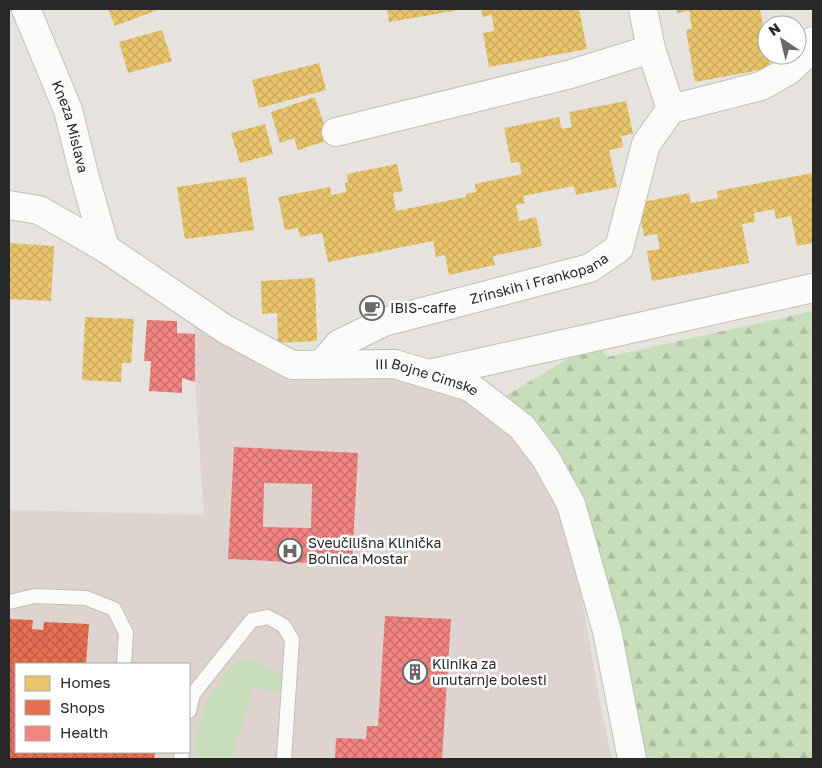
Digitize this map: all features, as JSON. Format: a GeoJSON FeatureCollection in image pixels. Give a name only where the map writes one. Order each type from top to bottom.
{"type":"FeatureCollection","features":[{"type":"Feature","properties":{"kind":"street","name":"Kneza Mislava"},"geometry":{"type":"LineString","coordinates":[[26,9],[68,110],[105,248]]}},
{"type":"Feature","properties":{"kind":"street"},"geometry":{"type":"LineString","coordinates":[[643,9],[651,49],[672,109],[761,86],[788,71],[802,57],[813,41]]}},
{"type":"Feature","properties":{"kind":"street"},"geometry":{"type":"LineString","coordinates":[[336,132],[570,74],[651,49]]}},
{"type":"Feature","properties":{"kind":"street","name":"Zrinskih i Frankopana"},"geometry":{"type":"LineString","coordinates":[[321,364],[338,344],[384,322],[590,268],[619,248],[646,144],[672,109]]}},
{"type":"Feature","properties":{"kind":"street","name":"III Bojne Cimske"},"geometry":{"type":"LineString","coordinates":[[9,205],[40,210],[105,248],[225,329],[292,365],[395,364],[470,387],[522,427],[546,459],[571,504],[607,631],[632,759]]}},
{"type":"Feature","properties":{"kind":"street"},"geometry":{"type":"LineString","coordinates":[[429,374],[813,288]]}},
{"type":"Feature","properties":{"kind":"lane"},"geometry":{"type":"LineString","coordinates":[[9,602],[35,596],[86,598],[114,610],[126,633],[124,663]]}},
{"type":"Feature","properties":{"kind":"lane"},"geometry":{"type":"LineString","coordinates":[[190,707],[193,694],[252,620],[268,617],[284,626],[292,640],[284,759]]}},
{"type":"Feature","properties":{"kind":"shaded area","name":"Sveučilišna Klinička Bolnica Mostar"},"geometry":{"type":"Polygon","coordinates":[[[194,317],[294,371],[397,373],[465,395],[511,430],[558,499],[580,587],[612,759],[9,759],[9,510],[204,515],[195,382],[194,317]]]}},
{"type":"Feature","properties":{"kind":"green space"},"geometry":{"type":"Polygon","coordinates":[[[813,311],[813,759],[632,759],[571,504],[492,404],[591,345],[603,351],[607,357],[813,311]]]}},
{"type":"Feature","properties":{"kind":"green space"},"geometry":{"type":"Polygon","coordinates":[[[251,658],[282,676],[279,692],[252,687],[233,759],[194,759],[196,735],[208,697],[233,663],[251,658]]]}},
{"type":"Feature","properties":{"kind":"building: Homes"},"geometry":{"type":"Polygon","coordinates":[[[108,9],[160,9],[115,26],[108,9]]]}},
{"type":"Feature","properties":{"kind":"building: Homes"},"geometry":{"type":"Polygon","coordinates":[[[387,9],[460,9],[460,10],[389,22],[387,9]]]}},
{"type":"Feature","properties":{"kind":"building: Homes"},"geometry":{"type":"Polygon","coordinates":[[[481,9],[579,9],[587,49],[489,67],[483,33],[494,31],[492,15],[483,17],[481,9]]]}},
{"type":"Feature","properties":{"kind":"building: Homes"},"geometry":{"type":"Polygon","coordinates":[[[677,9],[760,9],[761,15],[757,15],[757,65],[770,65],[771,68],[695,82],[686,30],[692,29],[689,11],[677,13],[677,9]]]}},
{"type":"Feature","properties":{"kind":"building: Homes"},"geometry":{"type":"Polygon","coordinates":[[[162,30],[172,61],[128,73],[119,42],[162,30]]]}},
{"type":"Feature","properties":{"kind":"building: Homes"},"geometry":{"type":"Polygon","coordinates":[[[319,63],[326,90],[259,108],[252,80],[319,63]]]}},
{"type":"Feature","properties":{"kind":"building: Homes"},"geometry":{"type":"Polygon","coordinates":[[[315,97],[329,140],[298,150],[294,138],[280,143],[271,112],[315,97]]]}},
{"type":"Feature","properties":{"kind":"building: Homes"},"geometry":{"type":"Polygon","coordinates":[[[626,101],[633,134],[621,136],[623,147],[609,150],[617,187],[576,195],[574,186],[523,196],[525,203],[516,205],[519,221],[536,217],[542,246],[493,256],[495,265],[449,275],[445,255],[436,257],[433,241],[328,262],[322,233],[300,237],[298,228],[285,230],[278,197],[330,187],[331,195],[346,192],[347,174],[397,164],[403,191],[393,193],[396,211],[466,197],[466,194],[476,192],[475,184],[522,174],[519,162],[511,163],[504,128],[559,117],[562,129],[572,127],[569,112],[626,101]]]}},
{"type":"Feature","properties":{"kind":"building: Homes"},"geometry":{"type":"Polygon","coordinates":[[[265,124],[273,154],[240,163],[231,133],[265,124]]]}},
{"type":"Feature","properties":{"kind":"building: Homes"},"geometry":{"type":"Polygon","coordinates":[[[813,173],[813,243],[797,246],[791,216],[776,219],[774,209],[754,213],[755,222],[742,224],[749,263],[652,281],[647,251],[660,249],[657,234],[644,236],[638,203],[689,193],[691,203],[718,198],[717,191],[813,173]]]}},
{"type":"Feature","properties":{"kind":"building: Homes"},"geometry":{"type":"Polygon","coordinates":[[[246,177],[254,230],[185,239],[177,187],[246,177]]]}},
{"type":"Feature","properties":{"kind":"building: Homes"},"geometry":{"type":"Polygon","coordinates":[[[9,243],[54,246],[51,301],[9,299],[9,243]]]}},
{"type":"Feature","properties":{"kind":"building: Homes"},"geometry":{"type":"Polygon","coordinates":[[[315,278],[317,341],[278,343],[277,313],[262,314],[261,281],[315,278]]]}},
{"type":"Feature","properties":{"kind":"building: Homes"},"geometry":{"type":"Polygon","coordinates":[[[85,317],[134,319],[131,363],[122,363],[121,382],[82,380],[85,317]]]}},
{"type":"Feature","properties":{"kind":"building: Shops"},"geometry":{"type":"Polygon","coordinates":[[[9,619],[33,620],[32,629],[43,630],[44,622],[89,624],[86,663],[15,663],[15,753],[155,753],[154,759],[9,759],[9,619]]]}},
{"type":"Feature","properties":{"kind":"building: Health"},"geometry":{"type":"Polygon","coordinates":[[[147,320],[177,321],[177,333],[195,334],[195,382],[182,378],[182,393],[149,391],[151,361],[144,361],[147,320]]]}},
{"type":"Feature","properties":{"kind":"building: Health"},"geometry":{"type":"Polygon","coordinates":[[[234,447],[358,453],[352,565],[228,559],[234,447]],[[264,483],[263,527],[311,528],[312,484],[264,483]]]}},
{"type":"Feature","properties":{"kind":"building: Health","name":"Klinika za unutarnje bolesti"},"geometry":{"type":"Polygon","coordinates":[[[385,616],[451,619],[442,759],[335,759],[336,738],[366,739],[367,726],[378,726],[385,616]]]}},
{"type":"Feature","properties":{"kind":"place","name":"IBIS-caffe"},"geometry":{"type":"Point","coordinates":[372,308]}},
{"type":"Feature","properties":{"kind":"place","name":"Sveučilišna Klinička Bolnica Mostar"},"geometry":{"type":"Point","coordinates":[290,551]}},
{"type":"Feature","properties":{"kind":"place","name":"Klinika za unutarnje bolesti"},"geometry":{"type":"Point","coordinates":[415,672]}}]}
